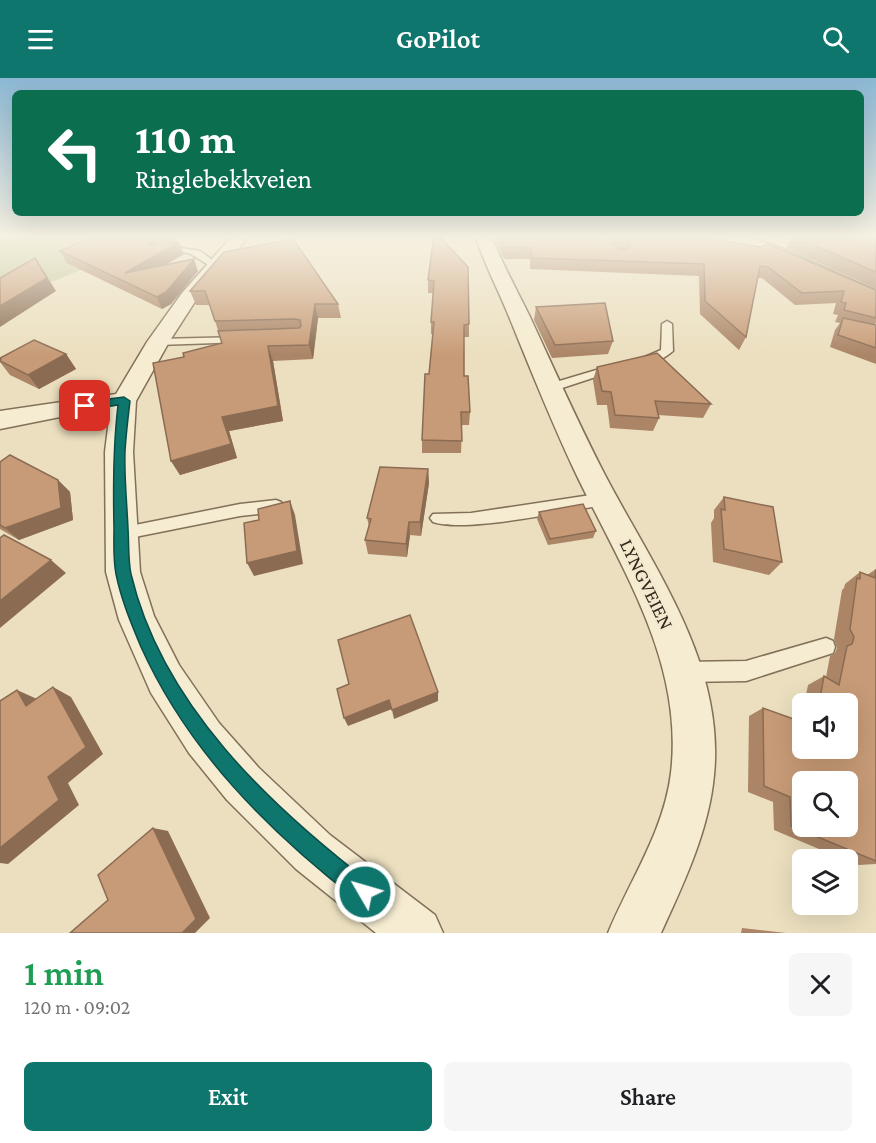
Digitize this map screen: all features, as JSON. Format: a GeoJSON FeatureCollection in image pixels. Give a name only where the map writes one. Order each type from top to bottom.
{"type":"FeatureCollection","features":[{"type":"Feature","properties":{"kind":"street"},"geometry":{"type":"LineString","coordinates":[[207,275],[158,342],[124,401],[119,452],[120,534],[123,572],[137,620],[165,679],[204,738],[243,784],[313,852],[417,933]]}},
{"type":"Feature","properties":{"kind":"street","name":"LYNGVEIEN"},"geometry":{"type":"LineString","coordinates":[[500,275],[550,388],[604,499],[651,587],[676,642],[690,698],[694,749],[688,800],[672,855],[634,933]]}},
{"type":"Feature","properties":{"kind":"street"},"geometry":{"type":"LineString","coordinates":[[825,275],[876,298]]}},
{"type":"Feature","properties":{"kind":"street"},"geometry":{"type":"LineString","coordinates":[[0,421],[124,401]]}},
{"type":"Feature","properties":{"kind":"lane"},"geometry":{"type":"LineString","coordinates":[[550,388],[660,356],[667,351],[667,324]]}},
{"type":"Feature","properties":{"kind":"lane"},"geometry":{"type":"LineString","coordinates":[[158,342],[251,340]]}},
{"type":"Feature","properties":{"kind":"lane"},"geometry":{"type":"LineString","coordinates":[[438,518],[471,519],[604,499]]}},
{"type":"Feature","properties":{"kind":"lane"},"geometry":{"type":"LineString","coordinates":[[120,534],[240,510],[276,506]]}},
{"type":"Feature","properties":{"kind":"lane"},"geometry":{"type":"LineString","coordinates":[[683,672],[746,671],[826,647]]}},
{"type":"Feature","properties":{"kind":"green space"},"geometry":{"type":"Polygon","coordinates":[[[0,275],[69,275],[39,287],[0,295],[0,275]]]}},
{"type":"Feature","properties":{"kind":"building"},"geometry":{"type":"Polygon","coordinates":[[[5,275],[45,275],[47,278],[0,306],[0,278],[5,275]]]}},
{"type":"Feature","properties":{"kind":"building"},"geometry":{"type":"Polygon","coordinates":[[[110,275],[181,275],[166,292],[157,297],[110,275]]]}},
{"type":"Feature","properties":{"kind":"building"},"geometry":{"type":"Polygon","coordinates":[[[204,275],[318,275],[338,304],[315,304],[309,345],[268,346],[278,406],[222,417],[231,444],[171,461],[153,363],[184,357],[183,353],[222,343],[218,331],[299,328],[301,326],[300,320],[294,319],[215,321],[205,291],[190,291],[204,275]]]}},
{"type":"Feature","properties":{"kind":"building"},"geometry":{"type":"Polygon","coordinates":[[[429,275],[468,275],[469,324],[464,325],[464,376],[468,376],[470,412],[461,412],[462,441],[422,440],[425,374],[429,374],[434,322],[431,322],[434,281],[428,280],[429,275]]]}},
{"type":"Feature","properties":{"kind":"building"},"geometry":{"type":"Polygon","coordinates":[[[704,275],[758,275],[746,337],[705,301],[704,275]]]}},
{"type":"Feature","properties":{"kind":"building"},"geometry":{"type":"Polygon","coordinates":[[[778,275],[841,275],[876,290],[876,318],[844,310],[846,303],[841,302],[844,291],[802,293],[778,275]]]}},
{"type":"Feature","properties":{"kind":"building"},"geometry":{"type":"Polygon","coordinates":[[[605,303],[613,341],[555,345],[536,307],[605,303]]]}},
{"type":"Feature","properties":{"kind":"building"},"geometry":{"type":"Polygon","coordinates":[[[843,318],[876,325],[876,348],[838,335],[843,318]]]}},
{"type":"Feature","properties":{"kind":"building"},"geometry":{"type":"Polygon","coordinates":[[[34,340],[66,354],[28,375],[0,361],[0,358],[34,340]]]}},
{"type":"Feature","properties":{"kind":"building"},"geometry":{"type":"Polygon","coordinates":[[[657,353],[711,404],[655,401],[659,418],[615,415],[611,392],[602,391],[597,367],[657,353]]]}},
{"type":"Feature","properties":{"kind":"building"},"geometry":{"type":"Polygon","coordinates":[[[10,455],[58,480],[61,508],[5,528],[0,525],[0,462],[10,455]]]}},
{"type":"Feature","properties":{"kind":"building"},"geometry":{"type":"Polygon","coordinates":[[[380,467],[428,469],[420,522],[409,522],[406,544],[365,540],[371,519],[367,518],[380,467]]]}},
{"type":"Feature","properties":{"kind":"building"},"geometry":{"type":"Polygon","coordinates":[[[724,497],[773,507],[782,562],[724,549],[721,509],[725,510],[724,497]]]}},
{"type":"Feature","properties":{"kind":"building"},"geometry":{"type":"Polygon","coordinates":[[[290,501],[297,551],[247,563],[244,523],[259,520],[258,509],[290,501]]]}},
{"type":"Feature","properties":{"kind":"building"},"geometry":{"type":"Polygon","coordinates":[[[583,504],[596,531],[550,539],[539,512],[583,504]]]}},
{"type":"Feature","properties":{"kind":"building"},"geometry":{"type":"Polygon","coordinates":[[[4,535],[51,560],[0,601],[0,538],[4,535]]]}},
{"type":"Feature","properties":{"kind":"building"},"geometry":{"type":"Polygon","coordinates":[[[876,569],[876,861],[858,854],[858,849],[847,849],[818,837],[858,837],[858,771],[792,771],[792,826],[790,797],[764,786],[763,708],[792,718],[792,759],[858,759],[858,693],[821,693],[824,676],[839,685],[847,646],[852,644],[854,637],[850,629],[857,578],[860,579],[860,572],[875,578],[876,569]]]}},
{"type":"Feature","properties":{"kind":"building"},"geometry":{"type":"Polygon","coordinates":[[[410,615],[438,692],[392,710],[389,700],[344,718],[337,689],[349,684],[338,640],[410,615]]]}},
{"type":"Feature","properties":{"kind":"building"},"geometry":{"type":"Polygon","coordinates":[[[53,687],[86,747],[48,777],[59,800],[0,848],[0,701],[17,690],[26,706],[53,687]]]}},
{"type":"Feature","properties":{"kind":"building"},"geometry":{"type":"Polygon","coordinates":[[[153,828],[196,919],[182,933],[70,933],[108,900],[98,875],[153,828]]]}},
{"type":"Feature","properties":{"kind":"route"},"geometry":{"type":"LineString","coordinates":[[85,406],[124,401],[119,452],[123,572],[137,620],[165,679],[204,738],[243,784],[313,852],[365,892]]}}]}
